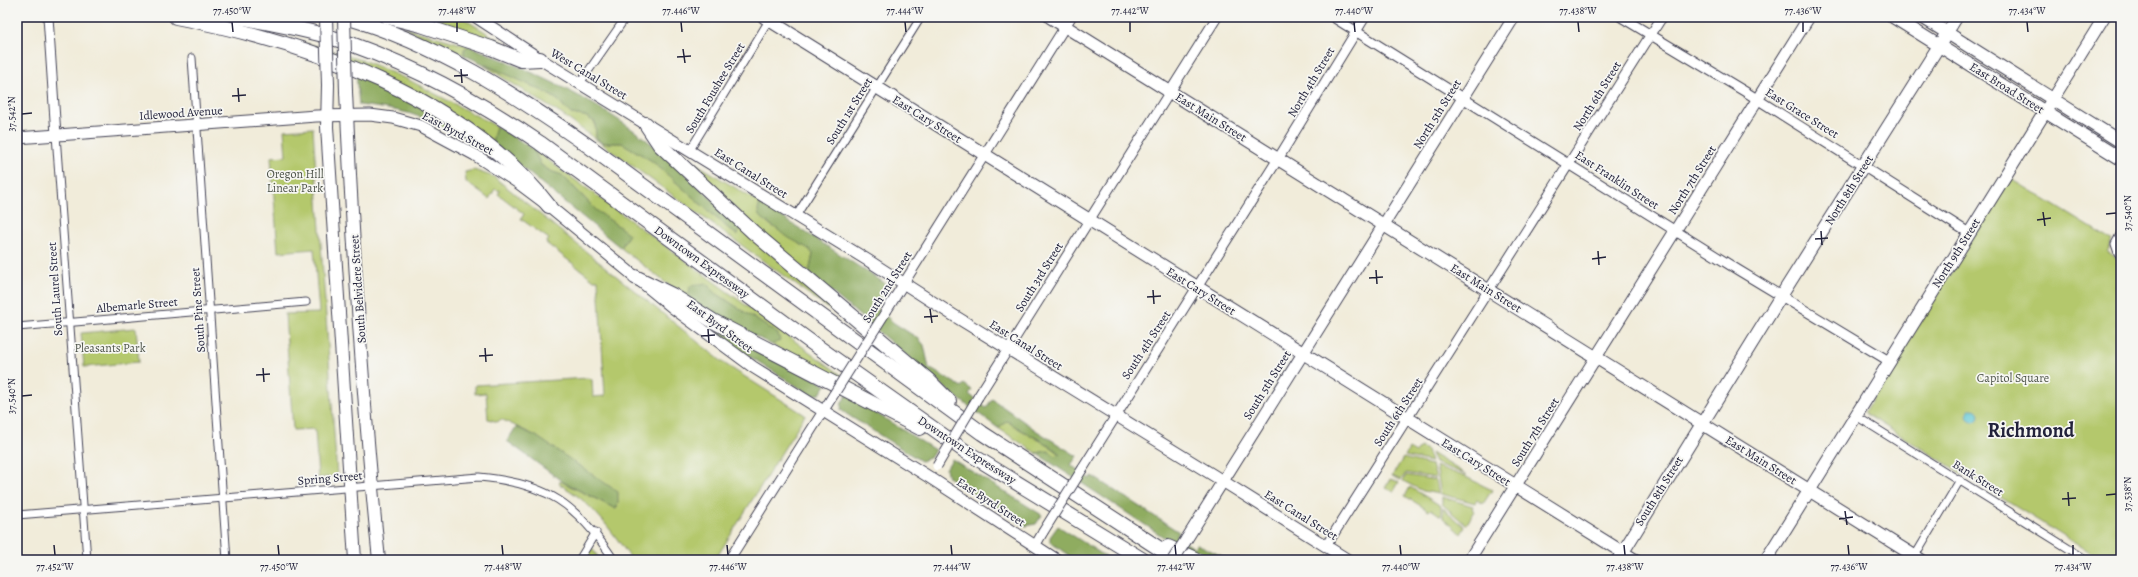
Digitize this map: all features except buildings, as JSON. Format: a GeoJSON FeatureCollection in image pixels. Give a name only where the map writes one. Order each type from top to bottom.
{"type":"FeatureCollection","features":[{"type":"Feature","properties":{"kind":"highway"},"geometry":{"type":"LineString","coordinates":[[176,17],[238,30],[320,56],[368,75],[415,98],[448,116],[497,152],[534,185],[549,206]]}},
{"type":"Feature","properties":{"kind":"highway","name":"Downtown Expressway"},"geometry":{"type":"LineString","coordinates":[[238,17],[329,37],[367,50],[414,69],[502,117],[540,143],[808,340],[965,451],[1143,560]]}},
{"type":"Feature","properties":{"kind":"highway","name":"Downtown Expressway"},"geometry":{"type":"LineString","coordinates":[[345,17],[426,46],[529,104],[982,434],[1177,560]]}},
{"type":"Feature","properties":{"kind":"highway"},"geometry":{"type":"LineString","coordinates":[[388,17],[421,25],[491,48],[521,60],[540,59]]}},
{"type":"Feature","properties":{"kind":"highway"},"geometry":{"type":"LineString","coordinates":[[646,124],[660,145],[702,186],[753,232],[927,379],[982,434]]}},
{"type":"Feature","properties":{"kind":"highway"},"geometry":{"type":"LineString","coordinates":[[635,277],[672,295],[713,321],[965,451]]}},
{"type":"Feature","properties":{"kind":"highway"},"geometry":{"type":"LineString","coordinates":[[1131,531],[1197,560]]}},
{"type":"Feature","properties":{"kind":"highway"},"geometry":{"type":"LineString","coordinates":[[1107,538],[1118,553],[1128,560]]}},
{"type":"Feature","properties":{"kind":"main road","name":"South Belvidere Street"},"geometry":{"type":"LineString","coordinates":[[326,17],[328,116],[354,560]]}},
{"type":"Feature","properties":{"kind":"main road","name":"South Belvidere Street"},"geometry":{"type":"LineString","coordinates":[[345,17],[347,116],[372,486],[379,560]]}},
{"type":"Feature","properties":{"kind":"main road","name":"East Main Street"},"geometry":{"type":"LineString","coordinates":[[1050,17],[1068,22],[1170,92],[1702,422],[1916,559]]}},
{"type":"Feature","properties":{"kind":"main road","name":"North 5th Street"},"geometry":{"type":"LineString","coordinates":[[1384,224],[1514,17]]}},
{"type":"Feature","properties":{"kind":"main road","name":"North 7th Street"},"geometry":{"type":"LineString","coordinates":[[1597,357],[1809,17]]}},
{"type":"Feature","properties":{"kind":"main road","name":"East Broad Street"},"geometry":{"type":"LineString","coordinates":[[1893,17],[2121,159]]}},
{"type":"Feature","properties":{"kind":"main road","name":"East Broad Street"},"geometry":{"type":"LineString","coordinates":[[1922,17],[2121,142]]}},
{"type":"Feature","properties":{"kind":"main road","name":"North 8th Street"},"geometry":{"type":"LineString","coordinates":[[1702,422],[1957,17]]}},
{"type":"Feature","properties":{"kind":"main road","name":"North 9th Street"},"geometry":{"type":"LineString","coordinates":[[1766,560],[1968,233],[2046,112],[2104,17]]}},
{"type":"Feature","properties":{"kind":"main road","name":"West Canal Street"},"geometry":{"type":"LineString","coordinates":[[480,18],[540,59],[690,150]]}},
{"type":"Feature","properties":{"kind":"main road","name":"East Cary Street"},"geometry":{"type":"LineString","coordinates":[[768,18],[876,88],[1516,487],[1619,556],[1635,560]]}},
{"type":"Feature","properties":{"kind":"main road","name":"Idlewood Avenue"},"geometry":{"type":"LineString","coordinates":[[17,138],[328,116],[347,116]]}},
{"type":"Feature","properties":{"kind":"main road","name":"East Byrd Street"},"geometry":{"type":"LineString","coordinates":[[347,116],[379,116],[421,126],[475,155],[549,206],[635,277],[734,354],[1057,560]]}},
{"type":"Feature","properties":{"kind":"main road","name":"East Canal Street"},"geometry":{"type":"LineString","coordinates":[[690,150],[1348,560]]}},
{"type":"Feature","properties":{"kind":"main road","name":"South 5th Street"},"geometry":{"type":"LineString","coordinates":[[1173,560],[1384,224]]}},
{"type":"Feature","properties":{"kind":"main road","name":"South 7th Street"},"geometry":{"type":"LineString","coordinates":[[1468,560],[1516,487],[1597,357]]}},
{"type":"Feature","properties":{"kind":"main road","name":"South 8th Street"},"geometry":{"type":"LineString","coordinates":[[1619,556],[1702,422]]}},
{"type":"Feature","properties":{"kind":"street","name":"South Laurel Street"},"geometry":{"type":"LineString","coordinates":[[48,17],[87,560]]}},
{"type":"Feature","properties":{"kind":"street"},"geometry":{"type":"LineString","coordinates":[[580,83],[626,17]]}},
{"type":"Feature","properties":{"kind":"street","name":"South 1st Street"},"geometry":{"type":"LineString","coordinates":[[796,216],[921,17]]}},
{"type":"Feature","properties":{"kind":"street","name":"South 3rd Street"},"geometry":{"type":"LineString","coordinates":[[929,477],[1216,17]]}},
{"type":"Feature","properties":{"kind":"street","name":"East Franklin Street"},"geometry":{"type":"LineString","coordinates":[[1333,17],[1675,231],[1889,361]]}},
{"type":"Feature","properties":{"kind":"street","name":"North 4th Street"},"geometry":{"type":"LineString","coordinates":[[1278,159],[1365,17]]}},
{"type":"Feature","properties":{"kind":"street","name":"East Grace Street"},"geometry":{"type":"LineString","coordinates":[[1621,17],[1758,100],[1968,233]]}},
{"type":"Feature","properties":{"kind":"street","name":"North 6th Street"},"geometry":{"type":"LineString","coordinates":[[1490,290],[1662,17]]}},
{"type":"Feature","properties":{"kind":"street","name":"South Foushee Street"},"geometry":{"type":"LineString","coordinates":[[690,150],[768,18]]}},
{"type":"Feature","properties":{"kind":"street","name":"South 2nd Street"},"geometry":{"type":"LineString","coordinates":[[729,560],[1068,22]]}},
{"type":"Feature","properties":{"kind":"street","name":"South Pine Street"},"geometry":{"type":"LineString","coordinates":[[192,58],[228,560]]}},
{"type":"Feature","properties":{"kind":"street","name":"South 4th Street"},"geometry":{"type":"LineString","coordinates":[[1035,546],[1278,159]]}},
{"type":"Feature","properties":{"kind":"street"},"geometry":{"type":"LineString","coordinates":[[2121,233],[2115,244],[2118,253],[2121,256]]}},
{"type":"Feature","properties":{"kind":"street","name":"South 6th Street"},"geometry":{"type":"LineString","coordinates":[[1326,546],[1490,290]]}},
{"type":"Feature","properties":{"kind":"street","name":"Albemarle Street"},"geometry":{"type":"LineString","coordinates":[[17,327],[306,302]]}},
{"type":"Feature","properties":{"kind":"street","name":"Bank Street"},"geometry":{"type":"LineString","coordinates":[[1856,416],[2087,560]]}},
{"type":"Feature","properties":{"kind":"street","name":"Spring Street"},"geometry":{"type":"LineString","coordinates":[[17,515],[464,478],[486,478],[517,482],[560,500],[596,532],[614,560]]}},
{"type":"Feature","properties":{"kind":"street"},"geometry":{"type":"LineString","coordinates":[[1916,559],[1960,480]]}},
{"type":"Feature","properties":{"kind":"street"},"geometry":{"type":"LineString","coordinates":[[579,560],[596,532]]}},
{"type":"Feature","properties":{"kind":"green space"},"geometry":{"type":"Polygon","coordinates":[[[401,17],[461,17],[521,54],[401,17]]]}},
{"type":"Feature","properties":{"kind":"green space"},"geometry":{"type":"Polygon","coordinates":[[[398,26],[469,46],[464,49],[464,55],[398,26]]]}},
{"type":"Feature","properties":{"kind":"green space"},"geometry":{"type":"Polygon","coordinates":[[[303,42],[365,61],[409,80],[496,126],[492,143],[358,66],[303,42]]]}},
{"type":"Feature","properties":{"kind":"green space"},"geometry":{"type":"Polygon","coordinates":[[[469,46],[536,74],[558,85],[600,108],[640,135],[654,145],[741,227],[737,235],[652,161],[622,143],[602,143],[596,138],[595,122],[585,116],[571,114],[558,100],[543,91],[464,55],[464,49],[469,46]]]}},
{"type":"Feature","properties":{"kind":"green space"},"geometry":{"type":"Polygon","coordinates":[[[483,65],[515,77],[543,91],[558,100],[571,114],[585,116],[595,122],[596,138],[602,143],[622,143],[652,161],[737,235],[741,227],[840,313],[839,316],[561,114],[483,65]]]}},
{"type":"Feature","properties":{"kind":"green space"},"geometry":{"type":"Polygon","coordinates":[[[356,74],[436,115],[509,167],[460,136],[435,123],[396,110],[359,105],[356,74]]]}},
{"type":"Feature","properties":{"kind":"green space"},"geometry":{"type":"Polygon","coordinates":[[[496,126],[533,149],[541,165],[550,171],[562,175],[596,210],[629,234],[621,248],[492,143],[496,126]]]}},
{"type":"Feature","properties":{"kind":"green space","name":"Oregon Hill Linear Park"},"geometry":{"type":"Polygon","coordinates":[[[313,128],[337,476],[318,478],[315,429],[293,430],[285,314],[319,313],[314,249],[278,252],[271,157],[286,156],[284,130],[313,128]]]}},
{"type":"Feature","properties":{"kind":"green space"},"geometry":{"type":"Polygon","coordinates":[[[671,148],[760,203],[758,210],[769,224],[809,249],[813,254],[809,273],[752,224],[671,148]]]}},
{"type":"Feature","properties":{"kind":"green space"},"geometry":{"type":"Polygon","coordinates":[[[533,149],[878,402],[772,345],[778,334],[714,292],[706,283],[688,300],[621,248],[628,234],[596,210],[562,175],[550,171],[541,165],[533,149]]]}},
{"type":"Feature","properties":{"kind":"green space"},"geometry":{"type":"Polygon","coordinates":[[[474,170],[494,177],[725,364],[805,415],[715,560],[632,560],[591,508],[571,491],[559,484],[560,481],[616,509],[618,503],[536,436],[501,419],[498,422],[488,419],[486,393],[475,394],[475,385],[589,378],[592,380],[593,397],[605,396],[598,280],[594,280],[546,243],[549,239],[521,219],[524,214],[498,194],[500,191],[495,189],[489,199],[466,182],[465,172],[474,170]]]}},
{"type":"Feature","properties":{"kind":"green space","name":"Capitol Square"},"geometry":{"type":"Polygon","coordinates":[[[2010,178],[2113,241],[2107,252],[2121,261],[2121,560],[2102,560],[1864,413],[2010,178]]]}},
{"type":"Feature","properties":{"kind":"green space"},"geometry":{"type":"Polygon","coordinates":[[[760,203],[886,284],[875,307],[894,323],[919,339],[924,345],[929,368],[962,387],[964,384],[972,390],[969,394],[986,408],[992,399],[1037,431],[1077,456],[1071,465],[1090,479],[1092,476],[1179,532],[1176,536],[1194,548],[1197,544],[1230,560],[1221,560],[1216,558],[1207,560],[1162,536],[1036,453],[1048,451],[1056,456],[1060,454],[1047,445],[1007,421],[998,428],[951,393],[809,273],[813,254],[809,249],[789,238],[759,216],[758,210],[760,203]]]}},
{"type":"Feature","properties":{"kind":"green space"},"geometry":{"type":"Polygon","coordinates":[[[706,283],[714,292],[778,334],[780,340],[772,345],[688,300],[690,286],[706,283]]]}},
{"type":"Feature","properties":{"kind":"green space"},"geometry":{"type":"Polygon","coordinates":[[[698,318],[826,385],[820,394],[811,395],[738,349],[698,318]]]}},
{"type":"Feature","properties":{"kind":"green space","name":"Pleasants Park"},"geometry":{"type":"Polygon","coordinates":[[[136,328],[139,362],[84,367],[81,333],[136,328]]]}},
{"type":"Feature","properties":{"kind":"green space"},"geometry":{"type":"Polygon","coordinates":[[[847,395],[935,450],[930,458],[921,461],[841,410],[842,402],[847,395]]]}},
{"type":"Feature","properties":{"kind":"green space"},"geometry":{"type":"Polygon","coordinates":[[[1007,421],[1061,454],[1056,456],[1048,451],[1036,453],[998,428],[1007,421]]]}},
{"type":"Feature","properties":{"kind":"green space"},"geometry":{"type":"Polygon","coordinates":[[[516,427],[536,436],[618,492],[618,503],[616,509],[563,482],[507,441],[516,427]]]}},
{"type":"Feature","properties":{"kind":"green space"},"geometry":{"type":"Polygon","coordinates":[[[1420,447],[1427,450],[1431,462],[1405,456],[1409,449],[1416,453],[1420,447]]]}},
{"type":"Feature","properties":{"kind":"green space"},"geometry":{"type":"Polygon","coordinates":[[[1431,453],[1467,475],[1435,463],[1431,453]]]}},
{"type":"Feature","properties":{"kind":"green space"},"geometry":{"type":"Polygon","coordinates":[[[1403,458],[1432,465],[1436,478],[1406,473],[1401,480],[1392,476],[1403,458]]]}},
{"type":"Feature","properties":{"kind":"green space"},"geometry":{"type":"Polygon","coordinates":[[[952,459],[1042,515],[1036,524],[1026,526],[948,477],[946,469],[952,459]]]}},
{"type":"Feature","properties":{"kind":"green space"},"geometry":{"type":"Polygon","coordinates":[[[1436,466],[1466,477],[1492,490],[1483,504],[1477,500],[1475,503],[1441,494],[1436,466]]]}},
{"type":"Feature","properties":{"kind":"green space"},"geometry":{"type":"Polygon","coordinates":[[[1406,475],[1436,480],[1439,494],[1423,491],[1403,481],[1406,475]]]}},
{"type":"Feature","properties":{"kind":"green space"},"geometry":{"type":"Polygon","coordinates":[[[1390,479],[1399,482],[1394,491],[1385,488],[1390,479]]]}},
{"type":"Feature","properties":{"kind":"green space"},"geometry":{"type":"Polygon","coordinates":[[[1410,487],[1441,506],[1441,516],[1431,509],[1429,511],[1405,496],[1410,487]]]}},
{"type":"Feature","properties":{"kind":"green space"},"geometry":{"type":"Polygon","coordinates":[[[1442,497],[1473,506],[1472,509],[1475,511],[1466,525],[1442,504],[1442,497]]]}},
{"type":"Feature","properties":{"kind":"green space"},"geometry":{"type":"Polygon","coordinates":[[[1443,508],[1465,527],[1461,534],[1443,518],[1443,508]]]}},
{"type":"Feature","properties":{"kind":"green space"},"geometry":{"type":"Polygon","coordinates":[[[1058,526],[1111,560],[1075,560],[1050,542],[1050,537],[1058,526]]]}},
{"type":"Feature","properties":{"kind":"green space"},"geometry":{"type":"Polygon","coordinates":[[[592,548],[600,560],[584,560],[592,548]]]}},
{"type":"Feature","properties":{"kind":"water"},"geometry":{"type":"Polygon","coordinates":[[[1971,409],[1975,409],[1979,415],[1975,421],[1971,421],[1967,417],[1967,413],[1971,409]]]}},
{"type":"Feature","properties":{"kind":"district","name":"Richmond"},"geometry":{"type":"Point","coordinates":[2031,430]}}]}
